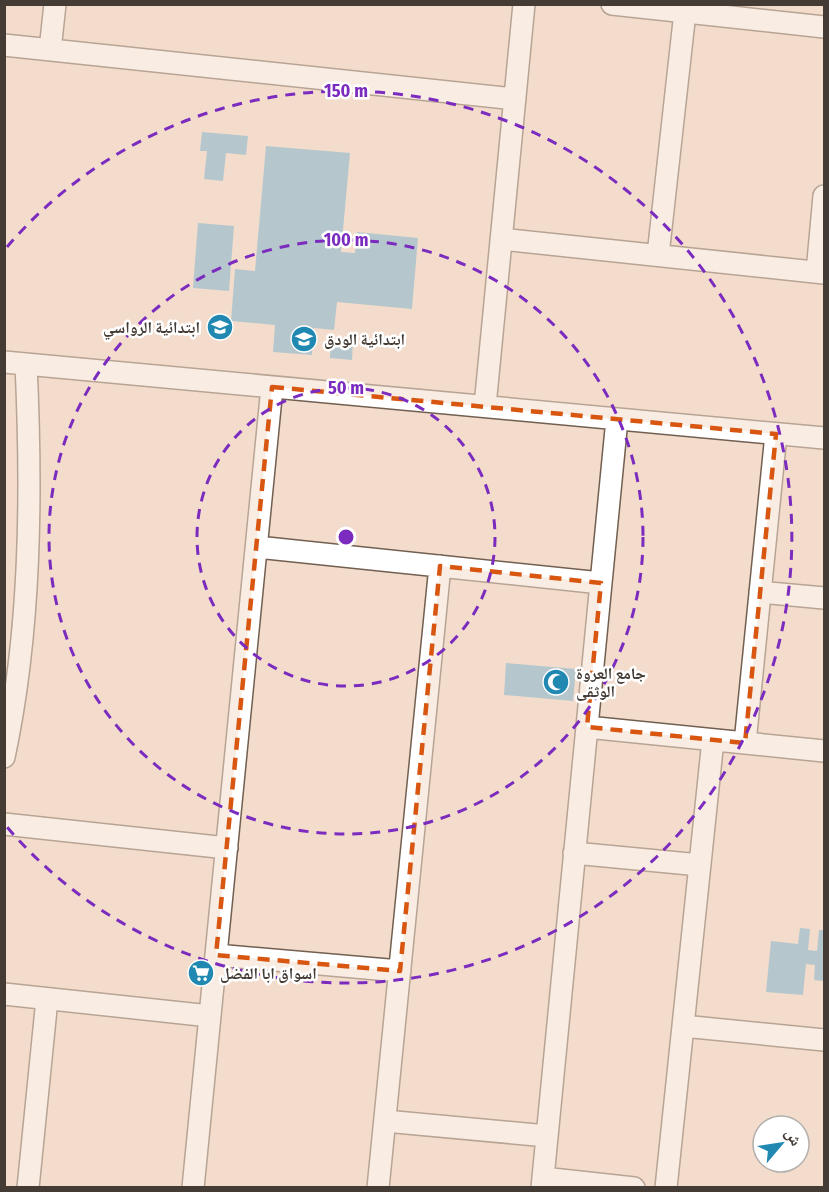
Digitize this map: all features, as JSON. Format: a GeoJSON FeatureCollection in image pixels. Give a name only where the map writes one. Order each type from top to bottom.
{"type":"FeatureCollection","features":[{"type":"Feature","properties":{"kind":"street"},"geometry":{"type":"LineString","coordinates":[[50,50],[55,4]]}},
{"type":"Feature","properties":{"kind":"street"},"geometry":{"type":"LineString","coordinates":[[485,406],[525,4]]}},
{"type":"Feature","properties":{"kind":"street"},"geometry":{"type":"LineString","coordinates":[[612,4],[825,27]]}},
{"type":"Feature","properties":{"kind":"street"},"geometry":{"type":"LineString","coordinates":[[657,255],[685,12]]}},
{"type":"Feature","properties":{"kind":"street"},"geometry":{"type":"LineString","coordinates":[[4,45],[515,99]]}},
{"type":"Feature","properties":{"kind":"street"},"geometry":{"type":"LineString","coordinates":[[501,239],[821,272],[825,196]]}},
{"type":"Feature","properties":{"kind":"street"},"geometry":{"type":"LineString","coordinates":[[4,362],[825,438]]}},
{"type":"Feature","properties":{"kind":"street"},"geometry":{"type":"LineString","coordinates":[[4,757],[15,708],[24,627],[28,540],[26,364]]}},
{"type":"Feature","properties":{"kind":"street"},"geometry":{"type":"LineString","coordinates":[[193,1188],[272,387]]}},
{"type":"Feature","properties":{"kind":"street"},"geometry":{"type":"LineString","coordinates":[[617,419],[542,1183],[634,1188]]}},
{"type":"Feature","properties":{"kind":"street"},"geometry":{"type":"LineString","coordinates":[[745,743],[776,434]]}},
{"type":"Feature","properties":{"kind":"street"},"geometry":{"type":"LineString","coordinates":[[257,547],[601,583]]}},
{"type":"Feature","properties":{"kind":"street"},"geometry":{"type":"LineString","coordinates":[[378,1188],[440,566]]}},
{"type":"Feature","properties":{"kind":"street"},"geometry":{"type":"LineString","coordinates":[[760,592],[825,598]]}},
{"type":"Feature","properties":{"kind":"street"},"geometry":{"type":"LineString","coordinates":[[587,727],[825,751]]}},
{"type":"Feature","properties":{"kind":"street"},"geometry":{"type":"LineString","coordinates":[[666,1188],[713,740]]}},
{"type":"Feature","properties":{"kind":"street"},"geometry":{"type":"LineString","coordinates":[[4,825],[227,848]]}},
{"type":"Feature","properties":{"kind":"street"},"geometry":{"type":"LineString","coordinates":[[574,853],[700,865]]}},
{"type":"Feature","properties":{"kind":"street"},"geometry":{"type":"LineString","coordinates":[[216,955],[400,971]]}},
{"type":"Feature","properties":{"kind":"street"},"geometry":{"type":"LineString","coordinates":[[4,994],[210,1016]]}},
{"type":"Feature","properties":{"kind":"street"},"geometry":{"type":"LineString","coordinates":[[28,1188],[47,999]]}},
{"type":"Feature","properties":{"kind":"street"},"geometry":{"type":"LineString","coordinates":[[683,1026],[825,1040]]}},
{"type":"Feature","properties":{"kind":"street"},"geometry":{"type":"LineString","coordinates":[[385,1121],[547,1136]]}},
{"type":"Feature","properties":{"kind":"highlighted area"},"geometry":{"type":"Polygon","coordinates":[[[272,387],[776,434],[745,743],[587,727],[601,583],[440,566],[400,971],[216,955],[272,387]]]}},
{"type":"Feature","properties":{"kind":"building"},"geometry":{"type":"Polygon","coordinates":[[[202,132],[248,136],[246,155],[226,153],[223,181],[204,179],[207,151],[200,151],[202,132]]]}},
{"type":"Feature","properties":{"kind":"building"},"geometry":{"type":"Polygon","coordinates":[[[266,146],[350,153],[341,252],[355,253],[357,232],[418,238],[412,309],[337,302],[334,330],[314,328],[312,355],[273,352],[275,325],[231,321],[235,269],[255,271],[266,146]]]}},
{"type":"Feature","properties":{"kind":"building"},"geometry":{"type":"Polygon","coordinates":[[[198,223],[234,226],[229,291],[193,288],[198,223]]]}},
{"type":"Feature","properties":{"kind":"building"},"geometry":{"type":"Polygon","coordinates":[[[331,339],[353,341],[352,360],[330,358],[331,339]]]}},
{"type":"Feature","properties":{"kind":"building"},"geometry":{"type":"Polygon","coordinates":[[[506,663],[576,669],[573,701],[504,695],[506,663]]]}},
{"type":"Feature","properties":{"kind":"building"},"geometry":{"type":"Polygon","coordinates":[[[800,928],[810,929],[808,950],[817,951],[819,930],[824,930],[824,981],[814,980],[815,965],[806,964],[803,995],[766,992],[771,941],[798,944],[800,928]]]}},
{"type":"Feature","properties":{"kind":"place","name":"ابتدائية الرواسي"},"geometry":{"type":"Point","coordinates":[220,327]}},
{"type":"Feature","properties":{"kind":"place","name":"ابتدائية الودق"},"geometry":{"type":"Point","coordinates":[304,339]}},
{"type":"Feature","properties":{"kind":"place","name":"جامع العروة الوثقى"},"geometry":{"type":"Point","coordinates":[556,682]}},
{"type":"Feature","properties":{"kind":"place","name":"اسواق ابا الفضل"},"geometry":{"type":"Point","coordinates":[201,973]}}]}
